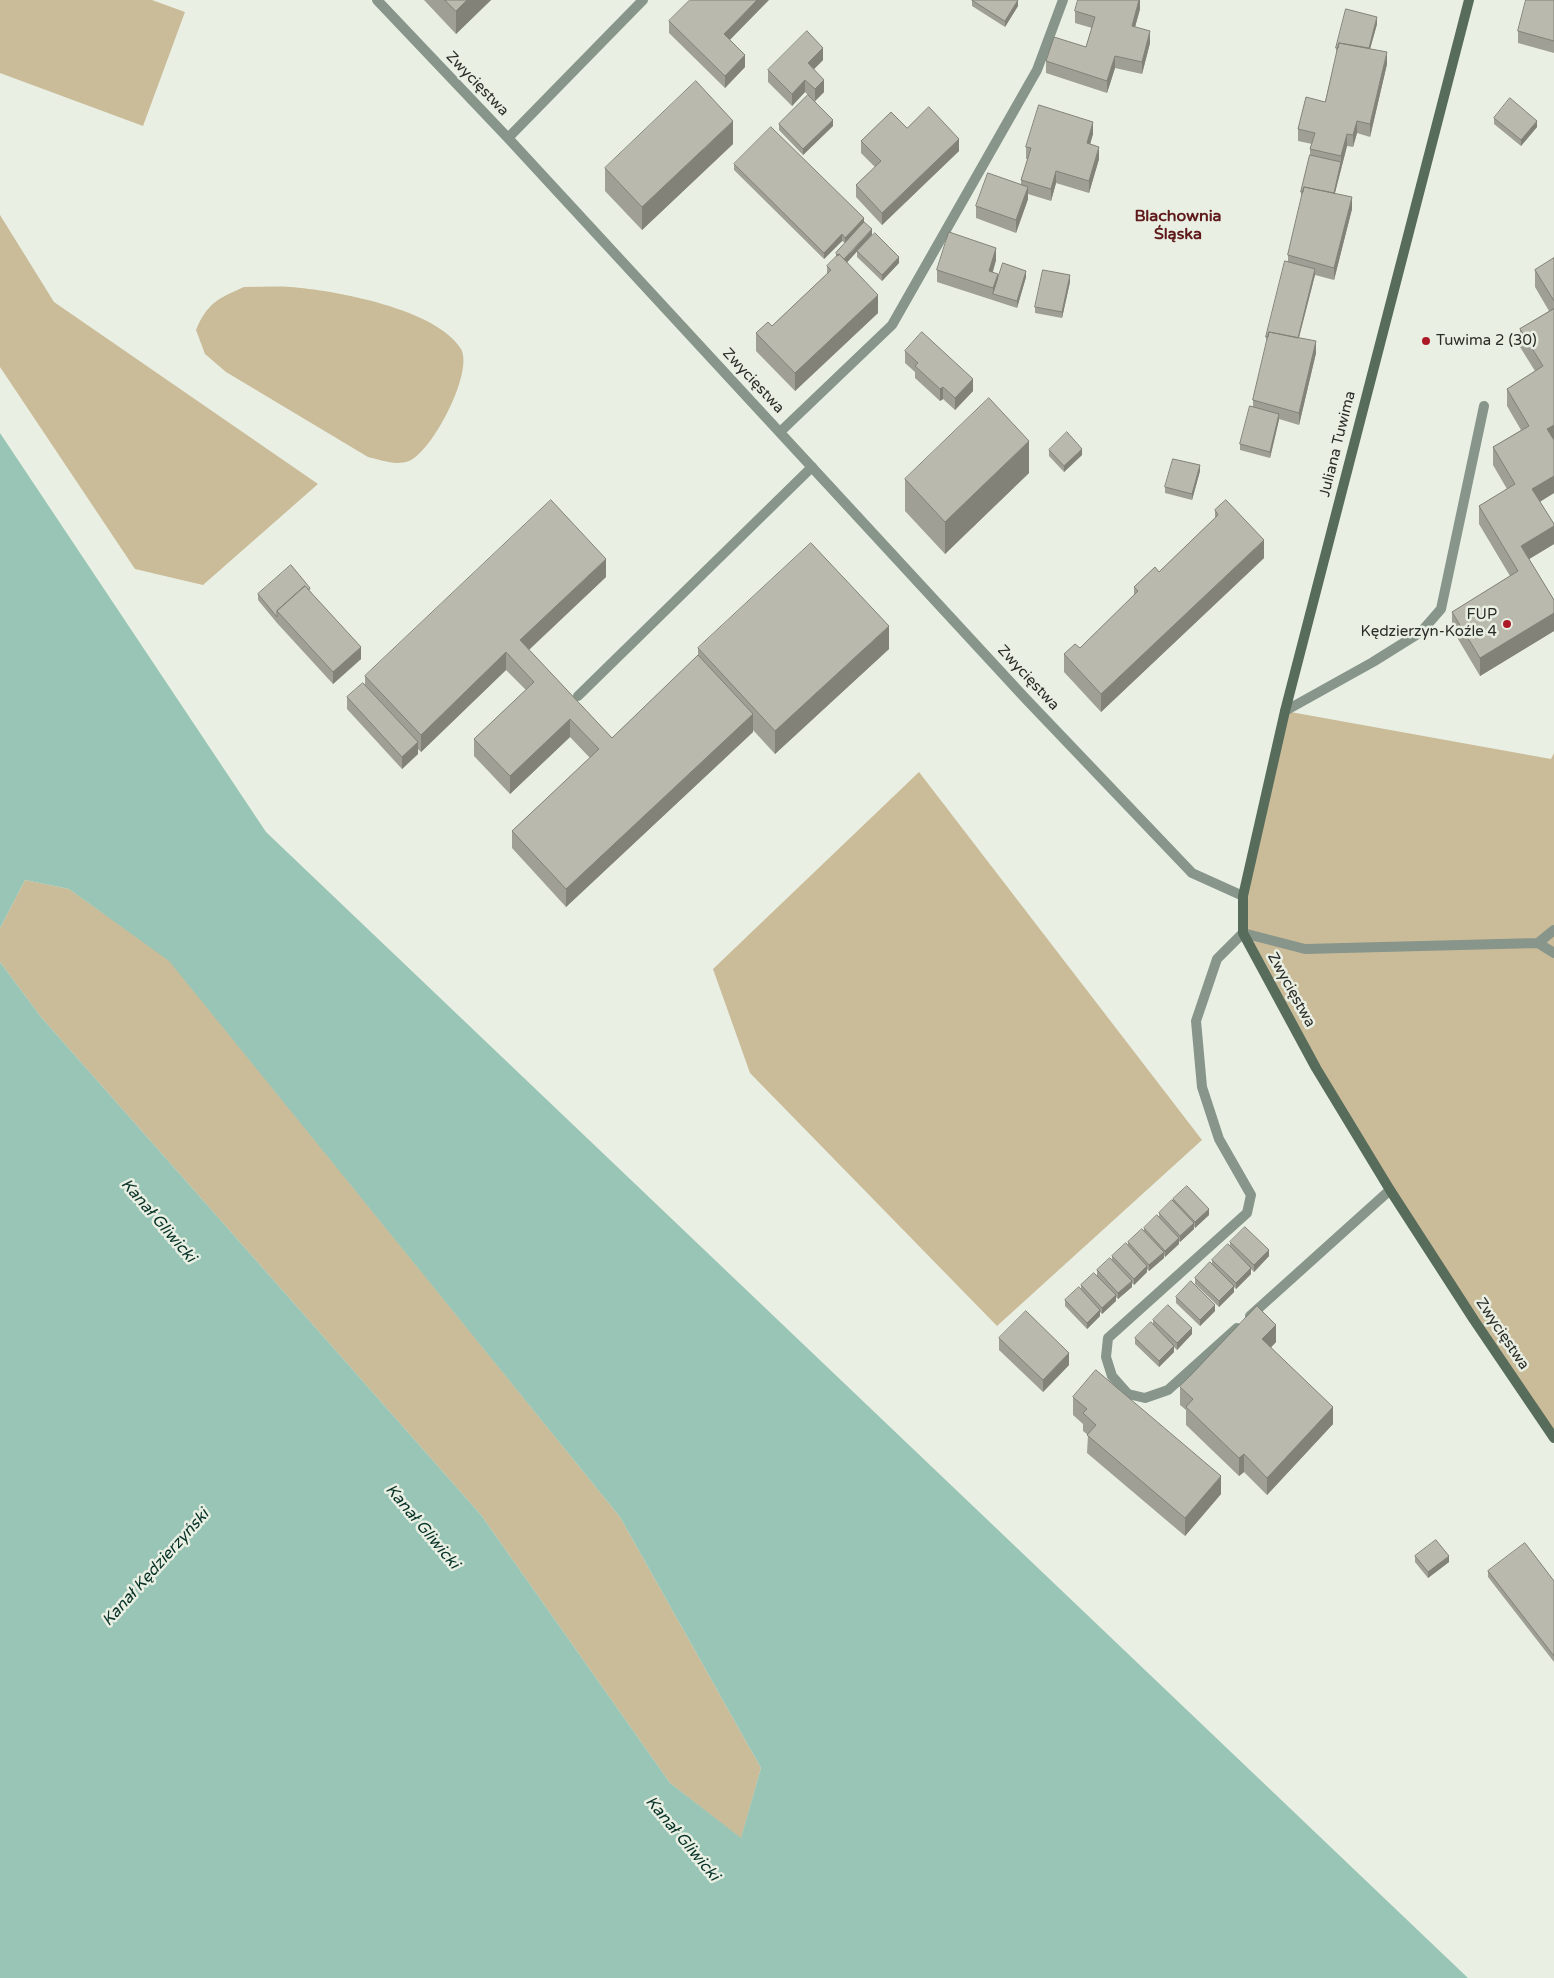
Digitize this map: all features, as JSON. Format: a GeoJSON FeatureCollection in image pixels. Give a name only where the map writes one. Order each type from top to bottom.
{"type":"FeatureCollection","features":[{"type":"Feature","properties":{"kind":"street","name":"Zwycięstwa"},"geometry":{"type":"LineString","coordinates":[[377,0],[508,138],[1025,698],[1192,873],[1243,896],[1243,933],[1316,1068],[1390,1190],[1474,1320],[1554,1438]]}},
{"type":"Feature","properties":{"kind":"street"},"geometry":{"type":"LineString","coordinates":[[508,138],[642,0]]}},
{"type":"Feature","properties":{"kind":"street"},"geometry":{"type":"LineString","coordinates":[[780,432],[892,325],[1037,70],[1063,0]]}},
{"type":"Feature","properties":{"kind":"street","name":"Juliana Tuwima"},"geometry":{"type":"LineString","coordinates":[[1243,896],[1284,711],[1469,0]]}},
{"type":"Feature","properties":{"kind":"street"},"geometry":{"type":"LineString","coordinates":[[1284,711],[1373,662],[1421,632],[1441,609],[1484,406]]}},
{"type":"Feature","properties":{"kind":"street"},"geometry":{"type":"LineString","coordinates":[[578,696],[812,467]]}},
{"type":"Feature","properties":{"kind":"street"},"geometry":{"type":"LineString","coordinates":[[1538,944],[1554,930]]}},
{"type":"Feature","properties":{"kind":"street"},"geometry":{"type":"LineString","coordinates":[[1390,1190],[1168,1390],[1145,1398],[1128,1394],[1112,1376],[1106,1357],[1108,1338],[1246,1212],[1251,1196],[1219,1139],[1202,1087],[1196,1021],[1217,959],[1243,933],[1305,949],[1538,944],[1554,954]]}},
{"type":"Feature","properties":{"kind":"shaded area"},"geometry":{"type":"Polygon","coordinates":[[[0,0],[152,0],[185,12],[143,126],[0,73],[0,0]]]}},
{"type":"Feature","properties":{"kind":"shaded area"},"geometry":{"type":"Polygon","coordinates":[[[0,215],[54,302],[318,484],[203,585],[135,569],[0,367],[0,215]]]}},
{"type":"Feature","properties":{"kind":"shaded area"},"geometry":{"type":"Polygon","coordinates":[[[244,287],[290,287],[357,297],[408,313],[430,323],[449,335],[461,349],[463,360],[462,375],[448,410],[429,443],[418,455],[409,461],[399,463],[388,462],[368,457],[226,372],[205,354],[196,330],[209,307],[221,298],[244,287]]]}},
{"type":"Feature","properties":{"kind":"shaded area"},"geometry":{"type":"Polygon","coordinates":[[[1285,711],[1551,759],[1554,753],[1554,1438],[1390,1190],[1243,933],[1243,896],[1285,711]]]}},
{"type":"Feature","properties":{"kind":"shaded area"},"geometry":{"type":"Polygon","coordinates":[[[919,772],[1202,1140],[997,1326],[750,1073],[713,969],[919,772]]]}},
{"type":"Feature","properties":{"kind":"shaded area"},"geometry":{"type":"Polygon","coordinates":[[[25,880],[69,889],[169,960],[620,1517],[761,1768],[741,1839],[670,1783],[481,1515],[41,1017],[0,962],[0,928],[25,880]]]}},
{"type":"Feature","properties":{"kind":"water"},"geometry":{"type":"Polygon","coordinates":[[[0,433],[266,832],[1468,1978],[0,1978],[0,962],[41,1017],[481,1515],[670,1783],[741,1838],[761,1768],[620,1517],[169,961],[69,889],[25,880],[0,928],[0,433]]]}},
{"type":"Feature","properties":{"kind":"building"},"geometry":{"type":"Polygon","coordinates":[[[445,0],[467,0],[456,11],[445,0]]]}},
{"type":"Feature","properties":{"kind":"building"},"geometry":{"type":"Polygon","coordinates":[[[690,0],[757,0],[724,34],[745,55],[725,76],[669,21],[690,0]]]}},
{"type":"Feature","properties":{"kind":"building"},"geometry":{"type":"Polygon","coordinates":[[[972,0],[1018,0],[1005,21],[972,0]]]}},
{"type":"Feature","properties":{"kind":"building"},"geometry":{"type":"Polygon","coordinates":[[[1078,0],[1139,0],[1132,26],[1150,31],[1142,62],[1115,56],[1107,81],[1046,61],[1054,37],[1086,47],[1095,17],[1075,11],[1078,0]]]}},
{"type":"Feature","properties":{"kind":"building"},"geometry":{"type":"Polygon","coordinates":[[[1526,0],[1554,0],[1554,41],[1518,31],[1526,0]]]}},
{"type":"Feature","properties":{"kind":"building"},"geometry":{"type":"Polygon","coordinates":[[[1346,9],[1377,17],[1369,48],[1339,43],[1338,48],[1336,48],[1346,9]]]}},
{"type":"Feature","properties":{"kind":"building"},"geometry":{"type":"Polygon","coordinates":[[[807,31],[823,48],[808,63],[824,80],[815,89],[805,80],[792,94],[768,70],[807,31]]]}},
{"type":"Feature","properties":{"kind":"building"},"geometry":{"type":"Polygon","coordinates":[[[1339,43],[1387,52],[1370,124],[1357,121],[1353,135],[1347,134],[1341,156],[1310,149],[1315,133],[1298,129],[1306,97],[1325,102],[1339,43]]]}},
{"type":"Feature","properties":{"kind":"building"},"geometry":{"type":"Polygon","coordinates":[[[696,81],[733,121],[642,207],[605,168],[696,81]]]}},
{"type":"Feature","properties":{"kind":"building"},"geometry":{"type":"Polygon","coordinates":[[[808,95],[833,120],[803,149],[779,124],[808,95]]]}},
{"type":"Feature","properties":{"kind":"building"},"geometry":{"type":"Polygon","coordinates":[[[1510,98],[1537,121],[1521,140],[1494,118],[1510,98]]]}},
{"type":"Feature","properties":{"kind":"building"},"geometry":{"type":"Polygon","coordinates":[[[1039,105],[1093,122],[1087,143],[1099,147],[1089,181],[1056,171],[1051,189],[1021,180],[1031,148],[1026,147],[1039,105]]]}},
{"type":"Feature","properties":{"kind":"building"},"geometry":{"type":"Polygon","coordinates":[[[929,107],[959,139],[882,213],[856,185],[881,161],[861,141],[891,112],[907,128],[929,107]]]}},
{"type":"Feature","properties":{"kind":"building"},"geometry":{"type":"Polygon","coordinates":[[[771,127],[864,218],[845,238],[842,234],[824,253],[734,164],[771,127]]]}},
{"type":"Feature","properties":{"kind":"building"},"geometry":{"type":"Polygon","coordinates":[[[1310,155],[1341,162],[1334,193],[1304,187],[1303,192],[1301,192],[1310,155]]]}},
{"type":"Feature","properties":{"kind":"building"},"geometry":{"type":"Polygon","coordinates":[[[988,173],[1028,187],[1016,220],[976,206],[988,173]]]}},
{"type":"Feature","properties":{"kind":"building"},"geometry":{"type":"Polygon","coordinates":[[[1304,187],[1352,197],[1334,268],[1288,255],[1304,187]]]}},
{"type":"Feature","properties":{"kind":"building"},"geometry":{"type":"Polygon","coordinates":[[[864,222],[872,229],[844,259],[839,254],[838,256],[836,253],[864,222]]]}},
{"type":"Feature","properties":{"kind":"building"},"geometry":{"type":"Polygon","coordinates":[[[949,232],[996,248],[989,271],[998,274],[993,288],[937,270],[949,232]]]}},
{"type":"Feature","properties":{"kind":"building"},"geometry":{"type":"Polygon","coordinates":[[[875,233],[899,257],[882,275],[857,251],[875,233]]]}},
{"type":"Feature","properties":{"kind":"building"},"geometry":{"type":"Polygon","coordinates":[[[839,254],[878,295],[795,373],[756,333],[768,322],[772,326],[831,270],[827,266],[839,254]]]}},
{"type":"Feature","properties":{"kind":"building"},"geometry":{"type":"Polygon","coordinates":[[[1554,258],[1554,301],[1535,270],[1554,258]]]}},
{"type":"Feature","properties":{"kind":"building"},"geometry":{"type":"Polygon","coordinates":[[[1285,261],[1315,269],[1298,338],[1269,332],[1268,337],[1266,337],[1285,261]]]}},
{"type":"Feature","properties":{"kind":"building"},"geometry":{"type":"Polygon","coordinates":[[[1003,263],[1026,271],[1017,301],[993,294],[1003,263]]]}},
{"type":"Feature","properties":{"kind":"building"},"geometry":{"type":"Polygon","coordinates":[[[1043,270],[1070,275],[1062,312],[1035,307],[1043,270]]]}},
{"type":"Feature","properties":{"kind":"building"},"geometry":{"type":"Polygon","coordinates":[[[1554,309],[1554,425],[1547,429],[1554,440],[1554,476],[1532,489],[1554,526],[1521,546],[1554,600],[1554,613],[1480,658],[1452,612],[1518,571],[1479,506],[1515,484],[1493,447],[1529,426],[1507,389],[1543,366],[1520,329],[1554,309]]]}},
{"type":"Feature","properties":{"kind":"building"},"geometry":{"type":"Polygon","coordinates":[[[922,332],[973,379],[955,398],[943,387],[940,389],[915,366],[918,363],[905,351],[922,332]]]}},
{"type":"Feature","properties":{"kind":"building"},"geometry":{"type":"Polygon","coordinates":[[[1269,332],[1316,341],[1299,413],[1253,400],[1269,332]]]}},
{"type":"Feature","properties":{"kind":"building"},"geometry":{"type":"Polygon","coordinates":[[[989,398],[1029,441],[945,522],[905,479],[989,398]]]}},
{"type":"Feature","properties":{"kind":"building"},"geometry":{"type":"Polygon","coordinates":[[[1250,406],[1279,414],[1270,452],[1240,444],[1250,406]]]}},
{"type":"Feature","properties":{"kind":"building"},"geometry":{"type":"Polygon","coordinates":[[[1067,432],[1082,449],[1064,466],[1049,450],[1067,432]]]}},
{"type":"Feature","properties":{"kind":"building"},"geometry":{"type":"Polygon","coordinates":[[[1173,459],[1200,465],[1192,494],[1165,487],[1173,459]]]}},
{"type":"Feature","properties":{"kind":"building"},"geometry":{"type":"Polygon","coordinates":[[[551,500],[606,559],[520,640],[612,738],[698,655],[753,714],[566,889],[512,831],[599,749],[570,719],[510,776],[474,739],[534,682],[506,652],[421,735],[365,676],[551,500]]]}},
{"type":"Feature","properties":{"kind":"building"},"geometry":{"type":"Polygon","coordinates":[[[1226,500],[1264,540],[1101,694],[1064,654],[1075,644],[1080,648],[1138,591],[1134,587],[1155,567],[1159,572],[1218,515],[1215,510],[1226,500]]]}},
{"type":"Feature","properties":{"kind":"building"},"geometry":{"type":"Polygon","coordinates":[[[811,543],[889,626],[775,731],[698,648],[811,543]]]}},
{"type":"Feature","properties":{"kind":"building"},"geometry":{"type":"Polygon","coordinates":[[[291,565],[310,588],[309,590],[305,586],[277,611],[277,617],[258,594],[291,565]]]}},
{"type":"Feature","properties":{"kind":"building"},"geometry":{"type":"Polygon","coordinates":[[[305,586],[361,647],[333,672],[277,611],[305,586]]]}},
{"type":"Feature","properties":{"kind":"building"},"geometry":{"type":"Polygon","coordinates":[[[363,683],[418,742],[402,757],[347,697],[363,683]]]}},
{"type":"Feature","properties":{"kind":"building"},"geometry":{"type":"Polygon","coordinates":[[[1187,1186],[1209,1209],[1195,1222],[1173,1199],[1187,1186]]]}},
{"type":"Feature","properties":{"kind":"building"},"geometry":{"type":"Polygon","coordinates":[[[1172,1200],[1194,1223],[1180,1236],[1159,1213],[1172,1200]]]}},
{"type":"Feature","properties":{"kind":"building"},"geometry":{"type":"Polygon","coordinates":[[[1157,1215],[1179,1238],[1165,1251],[1144,1228],[1157,1215]]]}},
{"type":"Feature","properties":{"kind":"building"},"geometry":{"type":"Polygon","coordinates":[[[1245,1227],[1269,1250],[1254,1265],[1230,1242],[1245,1227]]]}},
{"type":"Feature","properties":{"kind":"building"},"geometry":{"type":"Polygon","coordinates":[[[1142,1229],[1164,1252],[1149,1265],[1128,1242],[1142,1229]]]}},
{"type":"Feature","properties":{"kind":"building"},"geometry":{"type":"Polygon","coordinates":[[[1126,1243],[1147,1266],[1134,1279],[1112,1256],[1126,1243]]]}},
{"type":"Feature","properties":{"kind":"building"},"geometry":{"type":"Polygon","coordinates":[[[1228,1244],[1251,1268],[1236,1283],[1212,1260],[1228,1244]]]}},
{"type":"Feature","properties":{"kind":"building"},"geometry":{"type":"Polygon","coordinates":[[[1110,1258],[1132,1281],[1118,1293],[1097,1270],[1110,1258]]]}},
{"type":"Feature","properties":{"kind":"building"},"geometry":{"type":"Polygon","coordinates":[[[1210,1262],[1234,1286],[1219,1301],[1195,1278],[1210,1262]]]}},
{"type":"Feature","properties":{"kind":"building"},"geometry":{"type":"Polygon","coordinates":[[[1094,1273],[1116,1295],[1102,1308],[1081,1285],[1094,1273]]]}},
{"type":"Feature","properties":{"kind":"building"},"geometry":{"type":"Polygon","coordinates":[[[1191,1281],[1215,1305],[1200,1320],[1176,1297],[1191,1281]]]}},
{"type":"Feature","properties":{"kind":"building"},"geometry":{"type":"Polygon","coordinates":[[[1079,1287],[1100,1310],[1087,1323],[1065,1300],[1079,1287]]]}},
{"type":"Feature","properties":{"kind":"building"},"geometry":{"type":"Polygon","coordinates":[[[1168,1305],[1192,1328],[1177,1343],[1153,1320],[1168,1305]]]}},
{"type":"Feature","properties":{"kind":"building"},"geometry":{"type":"Polygon","coordinates":[[[1257,1306],[1276,1325],[1262,1339],[1333,1407],[1267,1478],[1244,1454],[1239,1458],[1186,1407],[1193,1399],[1180,1387],[1257,1306]]]}},
{"type":"Feature","properties":{"kind":"building"},"geometry":{"type":"Polygon","coordinates":[[[1026,1311],[1069,1353],[1043,1380],[999,1338],[1026,1311]]]}},
{"type":"Feature","properties":{"kind":"building"},"geometry":{"type":"Polygon","coordinates":[[[1151,1322],[1174,1346],[1159,1361],[1135,1338],[1151,1322]]]}},
{"type":"Feature","properties":{"kind":"building"},"geometry":{"type":"Polygon","coordinates":[[[1096,1370],[1221,1476],[1185,1518],[1087,1435],[1096,1425],[1083,1413],[1087,1409],[1073,1397],[1096,1370]]]}},
{"type":"Feature","properties":{"kind":"building"},"geometry":{"type":"Polygon","coordinates":[[[1436,1540],[1449,1556],[1428,1572],[1415,1556],[1436,1540]]]}},
{"type":"Feature","properties":{"kind":"building"},"geometry":{"type":"Polygon","coordinates":[[[1525,1543],[1554,1581],[1554,1656],[1488,1571],[1525,1543]]]}},
{"type":"Feature","properties":{"kind":"place","name":"Tuwima 2 (30)"},"geometry":{"type":"Point","coordinates":[1426,341]}},
{"type":"Feature","properties":{"kind":"place","name":"FUP Kędzierzyn-Koźle 4"},"geometry":{"type":"Point","coordinates":[1507,624]}},
{"type":"Feature","properties":{"kind":"district","name":"Blachownia Śląska"},"geometry":{"type":"Point","coordinates":[1178,226]}},
{"type":"Feature","properties":{"kind":"water label","name":"Kanał Gliwicki"},"geometry":{"type":"Point","coordinates":[158,1221]}},
{"type":"Feature","properties":{"kind":"water label","name":"Kanał Gliwicki"},"geometry":{"type":"Point","coordinates":[422,1527]}},
{"type":"Feature","properties":{"kind":"water label","name":"Kanał Kędzierzyński"},"geometry":{"type":"Point","coordinates":[156,1568]}},
{"type":"Feature","properties":{"kind":"water label","name":"Kanał Gliwicki"},"geometry":{"type":"Point","coordinates":[682,1839]}}]}
